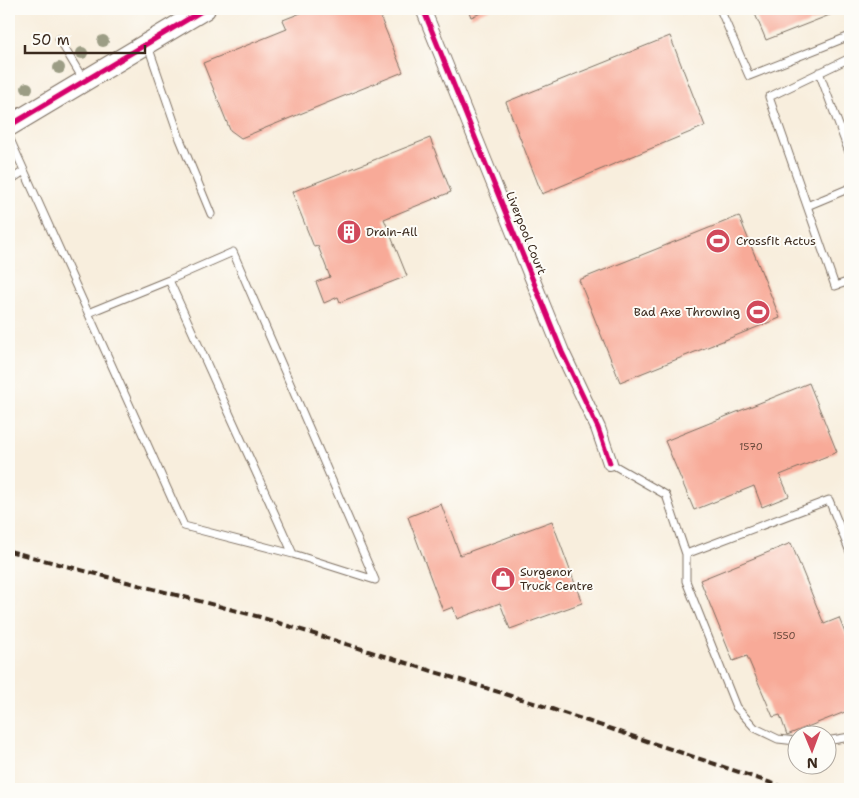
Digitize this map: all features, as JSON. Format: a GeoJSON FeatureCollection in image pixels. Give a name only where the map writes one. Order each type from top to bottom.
{"type":"FeatureCollection","features":[{"type":"Feature","properties":{"kind":"street"},"geometry":{"type":"LineString","coordinates":[[9,126],[205,9]]}},
{"type":"Feature","properties":{"kind":"street","name":"Liverpool Court"},"geometry":{"type":"LineString","coordinates":[[423,9],[562,352],[598,428],[610,464]]}},
{"type":"Feature","properties":{"kind":"lane"},"geometry":{"type":"LineString","coordinates":[[720,9],[749,76],[850,36]]}},
{"type":"Feature","properties":{"kind":"lane"},"geometry":{"type":"LineString","coordinates":[[59,39],[84,81]]}},
{"type":"Feature","properties":{"kind":"lane"},"geometry":{"type":"LineString","coordinates":[[147,43],[180,139],[211,214]]}},
{"type":"Feature","properties":{"kind":"lane"},"geometry":{"type":"LineString","coordinates":[[850,58],[769,97],[835,286],[850,281]]}},
{"type":"Feature","properties":{"kind":"lane"},"geometry":{"type":"LineString","coordinates":[[819,72],[850,156]]}},
{"type":"Feature","properties":{"kind":"lane"},"geometry":{"type":"LineString","coordinates":[[9,136],[24,171],[88,313],[184,526],[293,554],[376,580],[233,252],[88,313]]}},
{"type":"Feature","properties":{"kind":"lane"},"geometry":{"type":"LineString","coordinates":[[9,181],[24,171]]}},
{"type":"Feature","properties":{"kind":"lane"},"geometry":{"type":"LineString","coordinates":[[807,206],[850,188]]}},
{"type":"Feature","properties":{"kind":"lane"},"geometry":{"type":"LineString","coordinates":[[169,280],[293,554]]}},
{"type":"Feature","properties":{"kind":"lane"},"geometry":{"type":"LineString","coordinates":[[610,464],[666,495],[686,554],[686,580],[736,706],[755,728],[778,739],[786,740]]}},
{"type":"Feature","properties":{"kind":"lane"},"geometry":{"type":"LineString","coordinates":[[686,554],[829,500],[850,552]]}},
{"type":"Feature","properties":{"kind":"lane"},"geometry":{"type":"LineString","coordinates":[[836,739],[850,737]]}},
{"type":"Feature","properties":{"kind":"building"},"geometry":{"type":"Polygon","coordinates":[[[311,9],[377,9],[403,72],[241,138],[230,130],[203,63],[287,29],[283,20],[311,9]]]}},
{"type":"Feature","properties":{"kind":"building"},"geometry":{"type":"Polygon","coordinates":[[[468,9],[491,9],[471,17],[468,9]]]}},
{"type":"Feature","properties":{"kind":"building"},"geometry":{"type":"Polygon","coordinates":[[[753,9],[845,9],[766,40],[753,9]]]}},
{"type":"Feature","properties":{"kind":"building"},"geometry":{"type":"Polygon","coordinates":[[[670,36],[705,126],[542,194],[506,102],[670,36]]]}},
{"type":"Feature","properties":{"kind":"building","name":"Drain-All"},"geometry":{"type":"Polygon","coordinates":[[[430,138],[451,192],[384,219],[407,276],[340,302],[338,297],[324,303],[316,282],[330,277],[318,246],[314,247],[292,192],[430,138]]]}},
{"type":"Feature","properties":{"kind":"building"},"geometry":{"type":"Polygon","coordinates":[[[739,216],[780,318],[620,382],[579,280],[739,216]]]}},
{"type":"Feature","properties":{"kind":"building"},"geometry":{"type":"Polygon","coordinates":[[[809,383],[837,452],[780,475],[789,496],[762,507],[754,486],[694,510],[665,441],[809,383]]]}},
{"type":"Feature","properties":{"kind":"building","name":"Surgenor Truck Centre"},"geometry":{"type":"Polygon","coordinates":[[[441,504],[460,555],[552,521],[582,603],[510,629],[500,603],[457,619],[453,607],[443,611],[408,517],[441,504]]]}},
{"type":"Feature","properties":{"kind":"building"},"geometry":{"type":"Polygon","coordinates":[[[791,543],[824,624],[839,618],[850,645],[850,710],[810,726],[786,726],[786,732],[780,715],[773,717],[747,656],[733,661],[700,580],[791,543]]]}},
{"type":"Feature","properties":{"kind":"railway"},"geometry":{"type":"LineString","coordinates":[[9,551],[260,617],[540,705],[789,789]]}},
{"type":"Feature","properties":{"kind":"cycle path"},"geometry":{"type":"LineString","coordinates":[[9,126],[205,9]]}},
{"type":"Feature","properties":{"kind":"cycle path"},"geometry":{"type":"LineString","coordinates":[[423,9],[562,352],[598,428],[610,463]]}},
{"type":"Feature","properties":{"kind":"place","name":"Drain-All"},"geometry":{"type":"Point","coordinates":[349,232]}},
{"type":"Feature","properties":{"kind":"place","name":"Crossfit Actus"},"geometry":{"type":"Point","coordinates":[718,241]}},
{"type":"Feature","properties":{"kind":"place","name":"Bad Axe Throwing"},"geometry":{"type":"Point","coordinates":[758,312]}},
{"type":"Feature","properties":{"kind":"place","name":"Surgenor Truck Centre"},"geometry":{"type":"Point","coordinates":[503,579]}}]}
